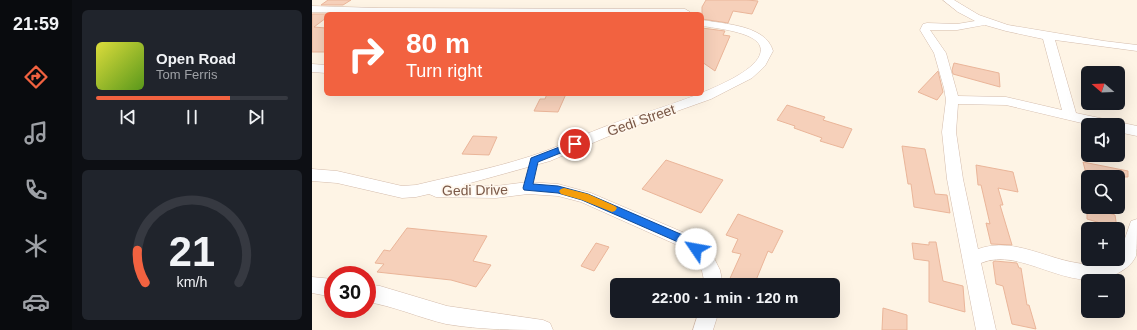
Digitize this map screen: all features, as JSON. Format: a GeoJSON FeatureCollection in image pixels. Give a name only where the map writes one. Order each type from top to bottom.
{"type":"FeatureCollection","features":[{"type":"Feature","properties":{"kind":"street"},"geometry":{"type":"LineString","coordinates":[[380,6],[392,0]]}},
{"type":"Feature","properties":{"kind":"street"},"geometry":{"type":"LineString","coordinates":[[459,12],[470,0]]}},
{"type":"Feature","properties":{"kind":"street"},"geometry":{"type":"LineString","coordinates":[[577,0],[580,7],[579,11]]}},
{"type":"Feature","properties":{"kind":"street"},"geometry":{"type":"LineString","coordinates":[[685,12],[686,0]]}},
{"type":"Feature","properties":{"kind":"street"},"geometry":{"type":"LineString","coordinates":[[948,0],[972,16],[1001,27],[1048,36],[1136,47]]}},
{"type":"Feature","properties":{"kind":"street"},"geometry":{"type":"LineString","coordinates":[[312,8],[380,6],[447,12]]}},
{"type":"Feature","properties":{"kind":"street"},"geometry":{"type":"LineString","coordinates":[[518,12],[632,12]]}},
{"type":"Feature","properties":{"kind":"street"},"geometry":{"type":"LineString","coordinates":[[986,22],[956,27],[932,26],[926,28],[926,33],[937,48],[944,65],[952,100],[949,132],[950,148],[986,330]]}},
{"type":"Feature","properties":{"kind":"street","name":"Gedi Street"},"geometry":{"type":"LineString","coordinates":[[312,175],[337,177],[402,192],[416,191],[534,160],[629,122],[682,106],[717,92],[741,79],[763,61],[767,51],[765,44],[758,36],[743,31],[704,23]]}},
{"type":"Feature","properties":{"kind":"street"},"geometry":{"type":"LineString","coordinates":[[1048,36],[1070,116]]}},
{"type":"Feature","properties":{"kind":"street"},"geometry":{"type":"LineString","coordinates":[[312,68],[324,69]]}},
{"type":"Feature","properties":{"kind":"street"},"geometry":{"type":"LineString","coordinates":[[952,100],[992,99],[1081,119]]}},
{"type":"Feature","properties":{"kind":"street"},"geometry":{"type":"LineString","coordinates":[[1125,128],[1137,131]]}},
{"type":"Feature","properties":{"kind":"street"},"geometry":{"type":"LineString","coordinates":[[528,188],[534,160]]}},
{"type":"Feature","properties":{"kind":"street","name":"Gedi Drive"},"geometry":{"type":"LineString","coordinates":[[416,191],[496,192],[528,188],[558,190],[585,197],[681,239],[696,249],[710,265],[713,278]]}},
{"type":"Feature","properties":{"kind":"street"},"geometry":{"type":"LineString","coordinates":[[972,259],[988,253],[1004,252],[1071,271],[1091,273],[1112,270],[1130,251],[1137,226]]}},
{"type":"Feature","properties":{"kind":"street"},"geometry":{"type":"LineString","coordinates":[[312,285],[324,287]]}},
{"type":"Feature","properties":{"kind":"street"},"geometry":{"type":"LineString","coordinates":[[376,294],[447,315],[543,330]]}},
{"type":"Feature","properties":{"kind":"street"},"geometry":{"type":"LineString","coordinates":[[703,330],[707,318]]}},
{"type":"Feature","properties":{"kind":"building"},"geometry":{"type":"Polygon","coordinates":[[[328,0],[351,0],[343,5],[321,5],[328,0]]]}},
{"type":"Feature","properties":{"kind":"building"},"geometry":{"type":"Polygon","coordinates":[[[706,0],[758,1],[752,14],[733,11],[728,23],[704,19],[702,7],[706,0]]]}},
{"type":"Feature","properties":{"kind":"building"},"geometry":{"type":"Polygon","coordinates":[[[312,14],[324,14],[324,20],[314,27],[324,28],[324,52],[312,52],[312,14]]]}},
{"type":"Feature","properties":{"kind":"building"},"geometry":{"type":"Polygon","coordinates":[[[704,28],[725,31],[723,35],[730,36],[715,71],[704,63],[704,28]]]}},
{"type":"Feature","properties":{"kind":"building"},"geometry":{"type":"Polygon","coordinates":[[[954,63],[999,73],[1000,87],[953,74],[952,70],[954,63]]]}},
{"type":"Feature","properties":{"kind":"building"},"geometry":{"type":"Polygon","coordinates":[[[938,71],[943,92],[937,100],[918,92],[938,71]]]}},
{"type":"Feature","properties":{"kind":"building"},"geometry":{"type":"Polygon","coordinates":[[[546,96],[565,96],[558,112],[534,111],[540,99],[545,99],[546,96]]]}},
{"type":"Feature","properties":{"kind":"building"},"geometry":{"type":"Polygon","coordinates":[[[787,105],[825,117],[823,120],[852,129],[843,148],[820,141],[822,138],[777,120],[787,105]]]}},
{"type":"Feature","properties":{"kind":"building"},"geometry":{"type":"Polygon","coordinates":[[[473,136],[497,137],[489,155],[462,154],[473,136]]]}},
{"type":"Feature","properties":{"kind":"building"},"geometry":{"type":"Polygon","coordinates":[[[902,146],[925,149],[935,194],[947,195],[950,213],[914,207],[911,184],[908,184],[902,146]]]}},
{"type":"Feature","properties":{"kind":"building"},"geometry":{"type":"Polygon","coordinates":[[[666,160],[723,180],[701,213],[642,189],[666,160]]]}},
{"type":"Feature","properties":{"kind":"building"},"geometry":{"type":"Polygon","coordinates":[[[1083,162],[1123,170],[1085,170],[1083,162]]]}},
{"type":"Feature","properties":{"kind":"building"},"geometry":{"type":"Polygon","coordinates":[[[976,165],[1013,172],[1018,192],[998,188],[1003,205],[1000,205],[1012,245],[991,244],[986,223],[990,224],[981,185],[978,185],[976,165]]]}},
{"type":"Feature","properties":{"kind":"building"},"geometry":{"type":"Polygon","coordinates":[[[1125,170],[1128,171],[1128,177],[1125,177],[1125,170]]]}},
{"type":"Feature","properties":{"kind":"building"},"geometry":{"type":"Polygon","coordinates":[[[738,214],[783,231],[772,253],[768,251],[757,278],[730,278],[741,254],[732,252],[738,239],[726,235],[738,214]]]}},
{"type":"Feature","properties":{"kind":"building"},"geometry":{"type":"Polygon","coordinates":[[[1087,214],[1112,214],[1115,215],[1116,222],[1097,222],[1087,219],[1087,214]]]}},
{"type":"Feature","properties":{"kind":"building"},"geometry":{"type":"Polygon","coordinates":[[[407,228],[487,236],[473,261],[491,265],[476,287],[451,280],[377,272],[384,264],[375,263],[384,250],[390,251],[407,228]]]}},
{"type":"Feature","properties":{"kind":"building"},"geometry":{"type":"Polygon","coordinates":[[[929,242],[936,242],[943,281],[963,286],[965,312],[929,302],[929,261],[914,259],[912,243],[929,245],[929,242]]]}},
{"type":"Feature","properties":{"kind":"building"},"geometry":{"type":"Polygon","coordinates":[[[596,243],[609,247],[594,271],[581,266],[596,243]]]}},
{"type":"Feature","properties":{"kind":"building"},"geometry":{"type":"Polygon","coordinates":[[[993,262],[1017,263],[1019,268],[1021,268],[1027,305],[1029,305],[1036,329],[1012,324],[1003,286],[996,284],[993,262]]]}},
{"type":"Feature","properties":{"kind":"building"},"geometry":{"type":"Polygon","coordinates":[[[883,308],[907,315],[907,330],[882,330],[883,308]]]}},
{"type":"Feature","properties":{"kind":"slow traffic"},"geometry":{"type":"LineString","coordinates":[[564,191],[585,197],[612,208]]}},
{"type":"Feature","properties":{"kind":"route"},"geometry":{"type":"LineString","coordinates":[[575,144],[534,160],[528,188],[558,190],[585,197],[681,239],[696,249]]}}]}
